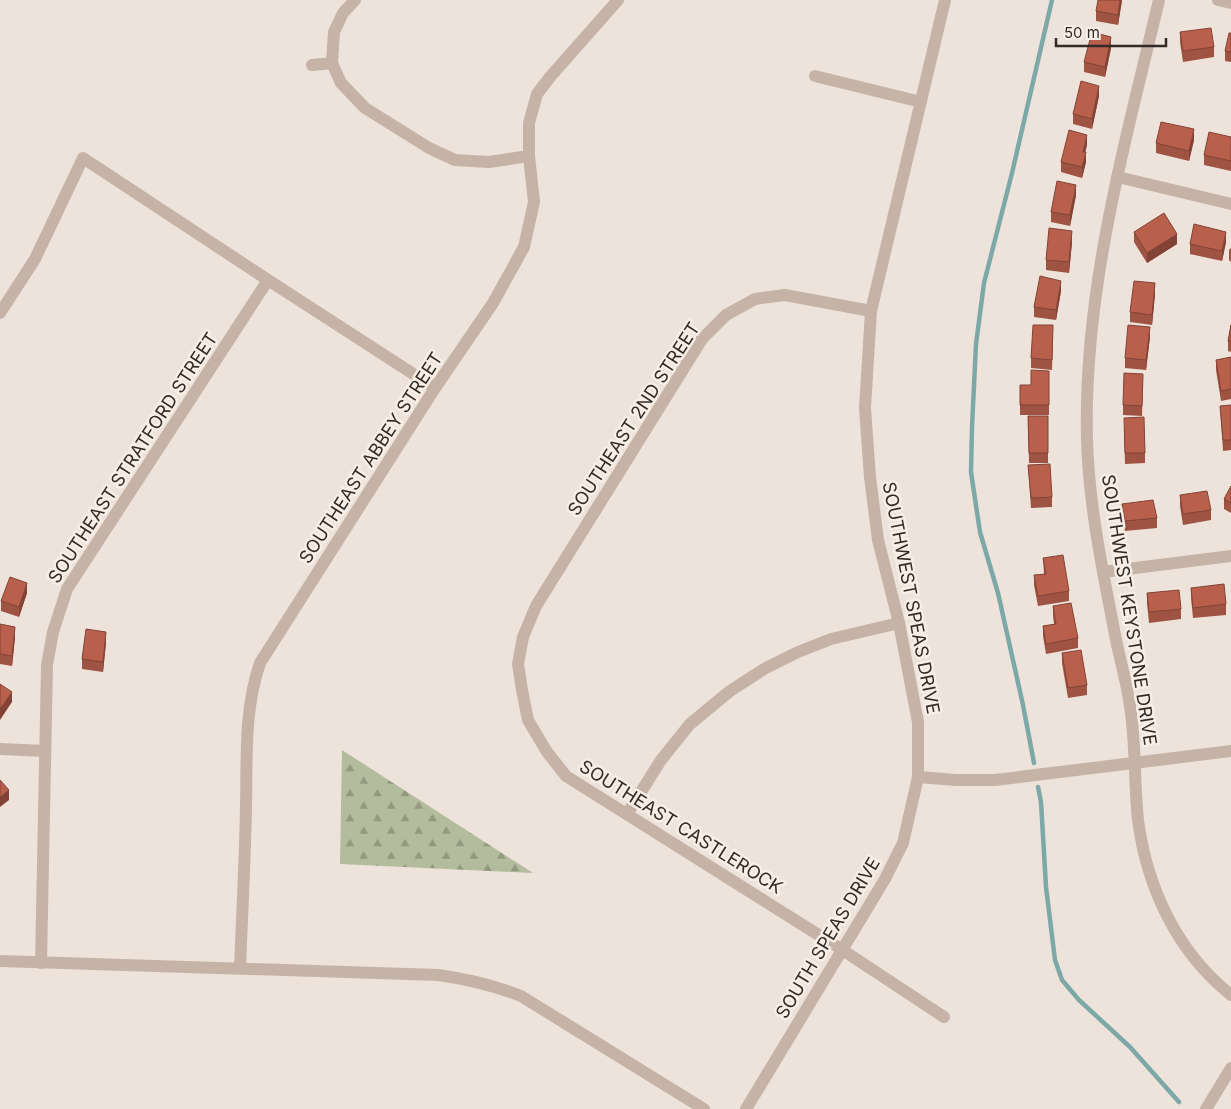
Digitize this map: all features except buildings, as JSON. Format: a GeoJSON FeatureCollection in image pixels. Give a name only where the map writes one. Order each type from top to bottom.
{"type":"FeatureCollection","features":[{"type":"Feature","properties":{"kind":"street"},"geometry":{"type":"LineString","coordinates":[[354,0],[343,13],[334,32],[332,63],[341,83],[365,108],[429,148],[455,160],[488,162],[529,156]]}},
{"type":"Feature","properties":{"kind":"street","name":"SOUTHEAST ABBEY STREET"},"geometry":{"type":"LineString","coordinates":[[240,968],[245,857],[247,732],[250,700],[260,663],[435,388],[493,303],[524,247],[534,202],[529,156],[529,123],[538,94],[550,77],[618,0]]}},
{"type":"Feature","properties":{"kind":"street","name":"SOUTHWEST SPEAS DRIVE"},"geometry":{"type":"LineString","coordinates":[[918,777],[918,722],[899,623],[878,540],[870,477],[865,408],[871,311],[945,0]]}},
{"type":"Feature","properties":{"kind":"street","name":"SOUTHWEST KEYSTONE DRIVE"},"geometry":{"type":"LineString","coordinates":[[1159,0],[1102,254],[1088,352],[1087,441],[1093,512],[1130,707],[1138,820],[1145,859],[1157,898],[1172,927],[1195,959],[1231,995]]}},
{"type":"Feature","properties":{"kind":"street"},"geometry":{"type":"LineString","coordinates":[[1218,0],[1231,3]]}},
{"type":"Feature","properties":{"kind":"street"},"geometry":{"type":"LineString","coordinates":[[312,65],[332,63]]}},
{"type":"Feature","properties":{"kind":"street"},"geometry":{"type":"LineString","coordinates":[[815,76],[921,102]]}},
{"type":"Feature","properties":{"kind":"street"},"geometry":{"type":"LineString","coordinates":[[0,314],[35,259],[83,158],[435,388]]}},
{"type":"Feature","properties":{"kind":"street"},"geometry":{"type":"LineString","coordinates":[[1118,177],[1231,204]]}},
{"type":"Feature","properties":{"kind":"street","name":"SOUTHEAST STRATFORD STREET"},"geometry":{"type":"LineString","coordinates":[[41,963],[47,665],[53,632],[67,589],[268,280]]}},
{"type":"Feature","properties":{"kind":"street","name":"SOUTHEAST 2ND STREET"},"geometry":{"type":"LineString","coordinates":[[529,623],[536,606],[702,339],[726,315],[755,299],[785,295],[871,311]]}},
{"type":"Feature","properties":{"kind":"street"},"geometry":{"type":"LineString","coordinates":[[1103,572],[1231,556]]}},
{"type":"Feature","properties":{"kind":"street","name":"SOUTHEAST CASTLEROCK"},"geometry":{"type":"LineString","coordinates":[[529,623],[523,638],[518,664],[528,720],[547,752],[566,776],[841,949],[944,1017]]}},
{"type":"Feature","properties":{"kind":"street"},"geometry":{"type":"LineString","coordinates":[[626,814],[661,760],[690,724],[730,691],[764,669],[798,652],[831,639],[899,623]]}},
{"type":"Feature","properties":{"kind":"street"},"geometry":{"type":"LineString","coordinates":[[0,749],[45,751]]}},
{"type":"Feature","properties":{"kind":"street"},"geometry":{"type":"LineString","coordinates":[[918,777],[956,780],[995,780],[1231,751]]}},
{"type":"Feature","properties":{"kind":"street","name":"SOUTH SPEAS DRIVE"},"geometry":{"type":"LineString","coordinates":[[746,1109],[885,879],[904,842],[918,777]]}},
{"type":"Feature","properties":{"kind":"street"},"geometry":{"type":"LineString","coordinates":[[0,962],[438,975],[467,979],[494,985],[521,996],[704,1109]]}},
{"type":"Feature","properties":{"kind":"street"},"geometry":{"type":"LineString","coordinates":[[1206,1109],[1231,1068]]}},
{"type":"Feature","properties":{"kind":"green space"},"geometry":{"type":"Polygon","coordinates":[[[342,750],[533,873],[340,864],[342,750]]]}},
{"type":"Feature","properties":{"kind":"waterway"},"geometry":{"type":"LineString","coordinates":[[1034,763],[998,593],[980,532],[971,472],[972,427],[976,344],[984,283],[1012,173],[1052,0]]}},
{"type":"Feature","properties":{"kind":"waterway"},"geometry":{"type":"LineString","coordinates":[[1038,787],[1041,802],[1046,887],[1055,960],[1062,980],[1079,1000],[1130,1047],[1179,1102]]}}]}
